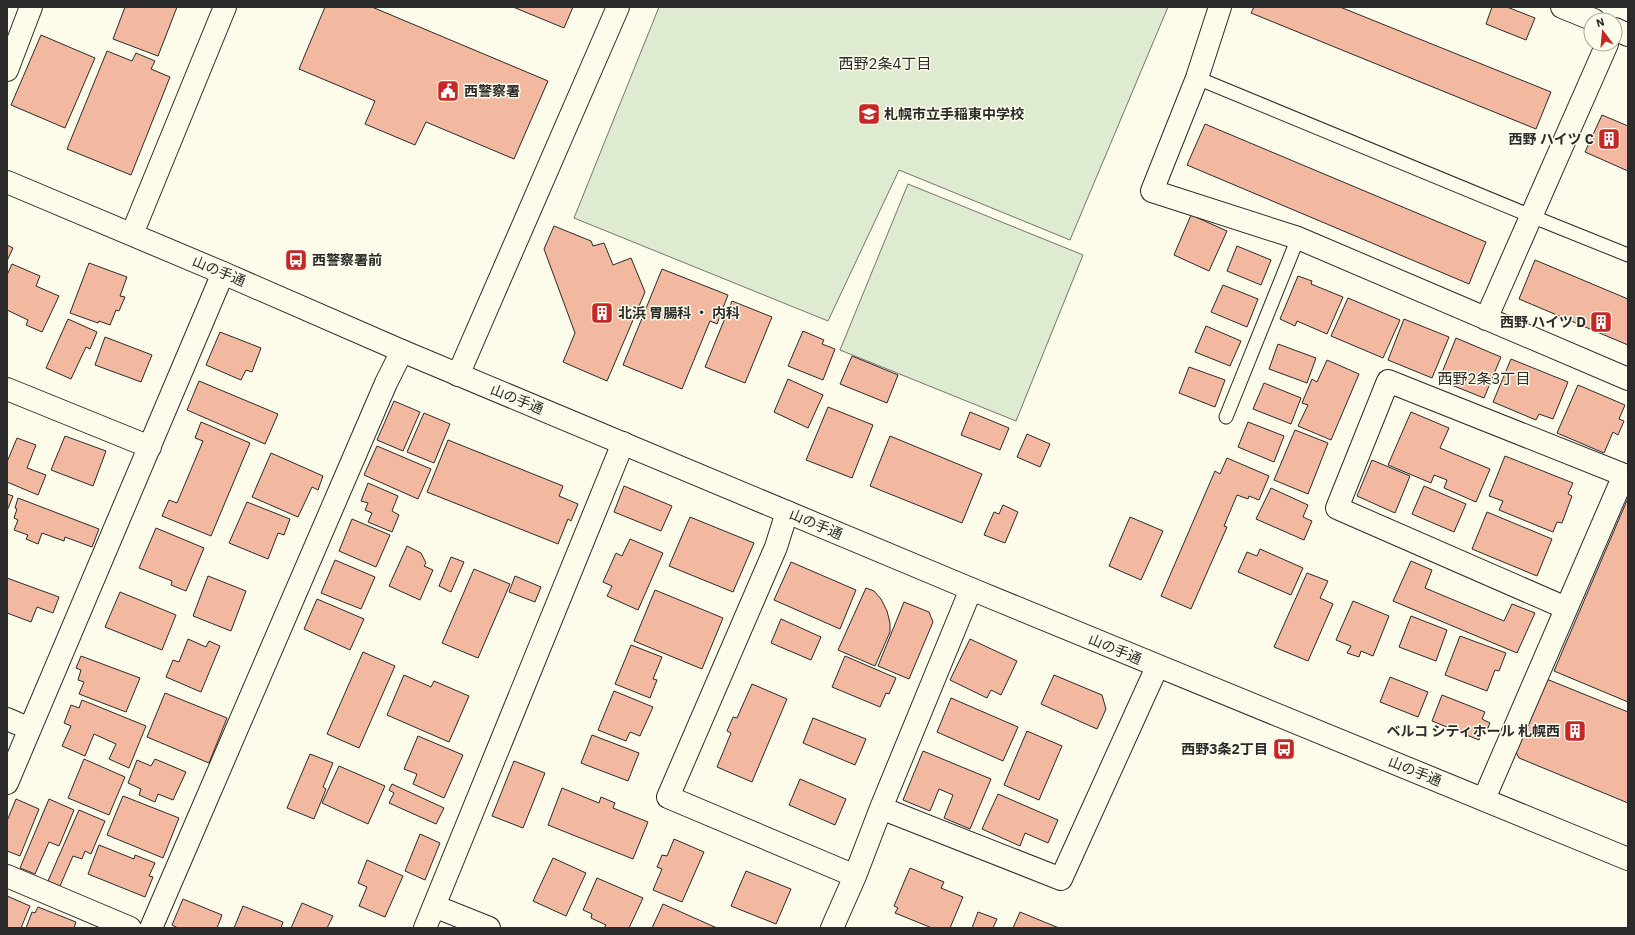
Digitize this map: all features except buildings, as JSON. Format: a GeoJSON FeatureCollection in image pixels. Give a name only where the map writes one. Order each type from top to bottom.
{"type":"FeatureCollection","features":[{"type":"Feature","properties":{"kind":"street"},"geometry":{"type":"LineString","coordinates":[[7,70],[31,7]]}},
{"type":"Feature","properties":{"kind":"street"},"geometry":{"type":"LineString","coordinates":[[132,234],[225,7]]}},
{"type":"Feature","properties":{"kind":"street"},"geometry":{"type":"LineString","coordinates":[[458,375],[618,7]]}},
{"type":"Feature","properties":{"kind":"street"},"geometry":{"type":"LineString","coordinates":[[1220,7],[1197,78],[1152,191],[1298,238],[1628,379]]}},
{"type":"Feature","properties":{"kind":"street"},"geometry":{"type":"LineString","coordinates":[[1562,7],[1583,16]]}},
{"type":"Feature","properties":{"kind":"street"},"geometry":{"type":"LineString","coordinates":[[1486,318],[1603,52]]}},
{"type":"Feature","properties":{"kind":"street","name":"山の手通"},"geometry":{"type":"LineString","coordinates":[[7,182],[132,234],[458,375],[1157,666],[1628,859]]}},
{"type":"Feature","properties":{"kind":"street"},"geometry":{"type":"LineString","coordinates":[[7,783],[223,273]]}},
{"type":"Feature","properties":{"kind":"street"},"geometry":{"type":"LineString","coordinates":[[151,928],[386,383],[402,351]]}},
{"type":"Feature","properties":{"kind":"street"},"geometry":{"type":"LineString","coordinates":[[1484,799],[1624,475],[1388,381],[1337,508],[1566,608]]}},
{"type":"Feature","properties":{"kind":"street"},"geometry":{"type":"LineString","coordinates":[[7,389],[150,447]]}},
{"type":"Feature","properties":{"kind":"street"},"geometry":{"type":"LineString","coordinates":[[425,928],[623,443]]}},
{"type":"Feature","properties":{"kind":"street"},"geometry":{"type":"LineString","coordinates":[[787,512],[776,547],[668,797],[855,876]]}},
{"type":"Feature","properties":{"kind":"street"},"geometry":{"type":"LineString","coordinates":[[832,928],[855,876],[881,808],[971,589]]}},
{"type":"Feature","properties":{"kind":"street"},"geometry":{"type":"LineString","coordinates":[[881,808],[1060,879],[1157,666]]}},
{"type":"Feature","properties":{"kind":"street"},"geometry":{"type":"LineString","coordinates":[[7,719],[30,729]]}},
{"type":"Feature","properties":{"kind":"street"},"geometry":{"type":"LineString","coordinates":[[7,876],[130,928]]}},
{"type":"Feature","properties":{"kind":"street"},"geometry":{"type":"LineString","coordinates":[[434,906],[489,928]]}},
{"type":"Feature","properties":{"kind":"lane"},"geometry":{"type":"LineString","coordinates":[[1197,78],[1628,255]]}},
{"type":"Feature","properties":{"kind":"lane"},"geometry":{"type":"LineString","coordinates":[[1226,417],[1298,238]]}},
{"type":"Feature","properties":{"kind":"green space","name":"札幌市立手稲東中学校"},"geometry":{"type":"Polygon","coordinates":[[[659,7],[1168,7],[1070,240],[899,170],[828,321],[574,218],[659,7]]]}},
{"type":"Feature","properties":{"kind":"green space"},"geometry":{"type":"Polygon","coordinates":[[[908,184],[1083,255],[1016,421],[840,350],[908,184]]]}},
{"type":"Feature","properties":{"kind":"place","name":"西警察署"},"geometry":{"type":"Point","coordinates":[448,91]}},
{"type":"Feature","properties":{"kind":"place","name":"札幌市立手稲東中学校"},"geometry":{"type":"Point","coordinates":[869,114]}},
{"type":"Feature","properties":{"kind":"place","name":"西野 ハイツ C"},"geometry":{"type":"Point","coordinates":[1609,139]}},
{"type":"Feature","properties":{"kind":"place","name":"西警察署前"},"geometry":{"type":"Point","coordinates":[296,260]}},
{"type":"Feature","properties":{"kind":"place","name":"北浜 胃腸科 ・ 内科"},"geometry":{"type":"Point","coordinates":[602,313]}},
{"type":"Feature","properties":{"kind":"place","name":"西野 ハイツ D"},"geometry":{"type":"Point","coordinates":[1601,322]}},
{"type":"Feature","properties":{"kind":"place","name":"ベルコ シティホール 札幌西"},"geometry":{"type":"Point","coordinates":[1575,731]}},
{"type":"Feature","properties":{"kind":"place","name":"西野3条2丁目"},"geometry":{"type":"Point","coordinates":[1284,749]}},
{"type":"Feature","properties":{"kind":"district","name":"西野2条4丁目"},"geometry":{"type":"Point","coordinates":[885,64]}},
{"type":"Feature","properties":{"kind":"district","name":"西野2条3丁目"},"geometry":{"type":"Point","coordinates":[1484,379]}}]}
